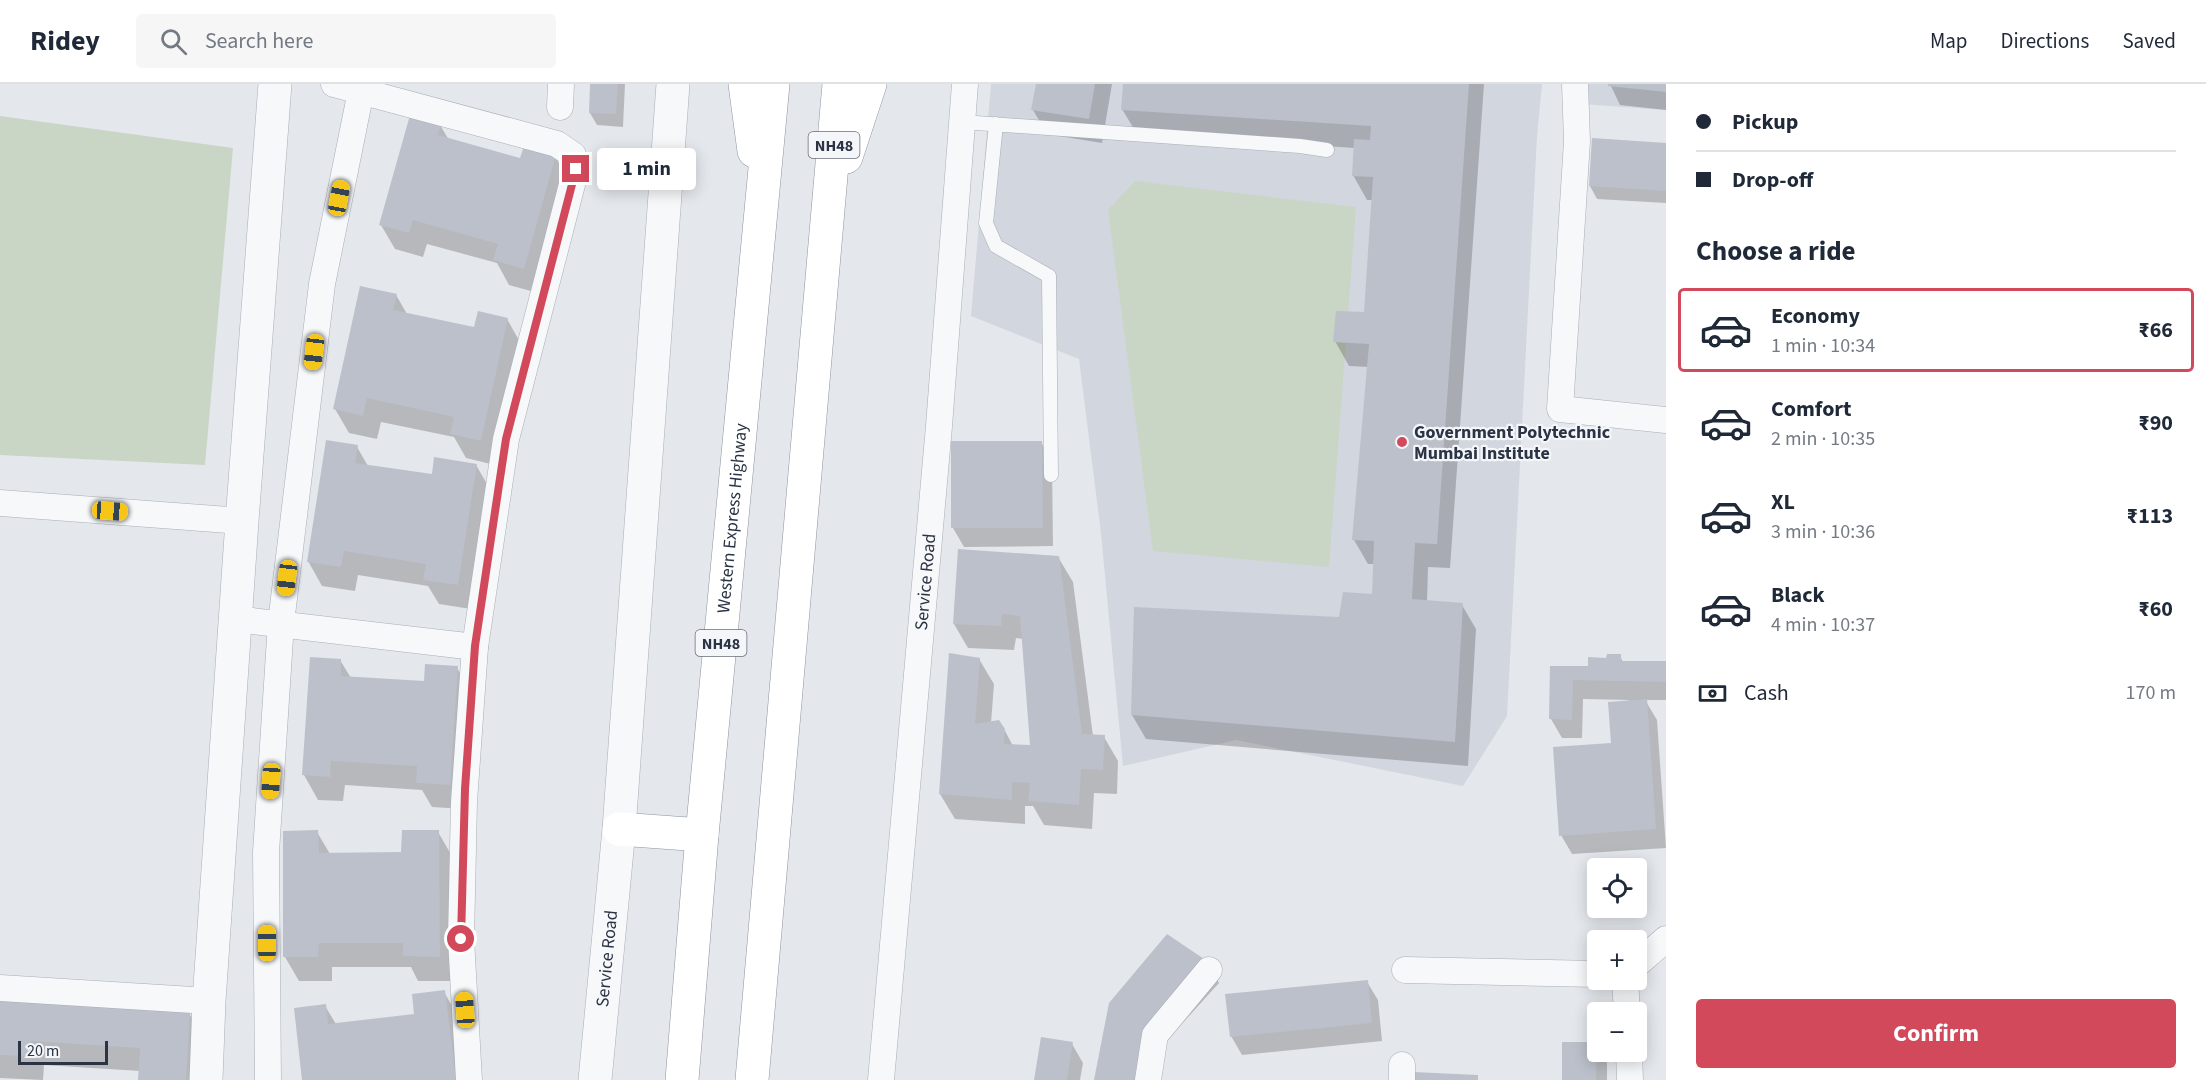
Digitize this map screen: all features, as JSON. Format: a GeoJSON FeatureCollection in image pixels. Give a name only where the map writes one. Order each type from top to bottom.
{"type":"FeatureCollection","features":[{"type":"Feature","properties":{"kind":"highway"},"geometry":{"type":"LineString","coordinates":[[745,84],[762,207]]}},
{"type":"Feature","properties":{"kind":"highway","name":"NH48"},"geometry":{"type":"LineString","coordinates":[[762,207],[773,84]]}},
{"type":"Feature","properties":{"kind":"highway","name":"NH48"},"geometry":{"type":"LineString","coordinates":[[752,1080],[839,84]]}},
{"type":"Feature","properties":{"kind":"highway"},"geometry":{"type":"LineString","coordinates":[[829,207],[870,84]]}},
{"type":"Feature","properties":{"kind":"highway","name":"Western Express Highway"},"geometry":{"type":"LineString","coordinates":[[682,1080],[702,835],[762,207]]}},
{"type":"Feature","properties":{"kind":"highway"},"geometry":{"type":"LineString","coordinates":[[619,829],[702,835]]}},
{"type":"Feature","properties":{"kind":"street"},"geometry":{"type":"LineString","coordinates":[[206,1080],[209,1001],[235,619],[275,84]]}},
{"type":"Feature","properties":{"kind":"street"},"geometry":{"type":"LineString","coordinates":[[334,84],[557,144],[573,155],[576,169],[506,439],[475,646],[464,802],[461,939],[469,1080]]}},
{"type":"Feature","properties":{"kind":"street","name":"Service Road"},"geometry":{"type":"LineString","coordinates":[[595,1080],[619,829],[673,84]]}},
{"type":"Feature","properties":{"kind":"street","name":"Service Road"},"geometry":{"type":"LineString","coordinates":[[881,1080],[939,426],[965,84]]}},
{"type":"Feature","properties":{"kind":"street"},"geometry":{"type":"LineString","coordinates":[[1575,84],[1576,141],[1560,409],[1666,420]]}},
{"type":"Feature","properties":{"kind":"street"},"geometry":{"type":"LineString","coordinates":[[268,1080],[266,852],[281,623],[322,284],[360,91]]}},
{"type":"Feature","properties":{"kind":"street"},"geometry":{"type":"LineString","coordinates":[[0,503],[242,521]]}},
{"type":"Feature","properties":{"kind":"street"},"geometry":{"type":"LineString","coordinates":[[235,619],[475,646]]}},
{"type":"Feature","properties":{"kind":"street"},"geometry":{"type":"LineString","coordinates":[[1647,955],[1666,939]]}},
{"type":"Feature","properties":{"kind":"street"},"geometry":{"type":"LineString","coordinates":[[1148,1080],[1155,1035],[1209,970]]}},
{"type":"Feature","properties":{"kind":"street"},"geometry":{"type":"LineString","coordinates":[[1405,970],[1587,974]]}},
{"type":"Feature","properties":{"kind":"street"},"geometry":{"type":"LineString","coordinates":[[0,988],[209,1001]]}},
{"type":"Feature","properties":{"kind":"street"},"geometry":{"type":"LineString","coordinates":[[1629,1062],[1630,1080]]}},
{"type":"Feature","properties":{"kind":"lane"},"geometry":{"type":"LineString","coordinates":[[962,122],[1300,146],[1327,150]]}},
{"type":"Feature","properties":{"kind":"lane"},"geometry":{"type":"LineString","coordinates":[[996,124],[986,223],[996,246],[1049,276],[1051,475]]}},
{"type":"Feature","properties":{"kind":"shaded area"},"geometry":{"type":"Polygon","coordinates":[[[991,84],[1542,84],[1537,136],[1507,716],[1463,786],[1236,740],[1123,766],[1101,533],[1079,359],[971,316],[991,84]]]}},
{"type":"Feature","properties":{"kind":"shaded area"},"geometry":{"type":"Polygon","coordinates":[[[1584,84],[1666,84],[1666,110],[1582,104],[1584,84]]]}},
{"type":"Feature","properties":{"kind":"green space"},"geometry":{"type":"Polygon","coordinates":[[[0,116],[233,148],[205,465],[0,455],[0,116]]]}},
{"type":"Feature","properties":{"kind":"green space"},"geometry":{"type":"Polygon","coordinates":[[[1135,181],[1356,207],[1329,567],[1153,551],[1108,210],[1135,181]]]}},
{"type":"Feature","properties":{"kind":"building"},"geometry":{"type":"Polygon","coordinates":[[[590,84],[618,84],[616,114],[589,113],[590,84]]]}},
{"type":"Feature","properties":{"kind":"building"},"geometry":{"type":"Polygon","coordinates":[[[1036,84],[1095,84],[1089,119],[1031,110],[1036,84]]]}},
{"type":"Feature","properties":{"kind":"building","name":"Government Polytechnic Mumbai Institute"},"geometry":{"type":"Polygon","coordinates":[[[1123,84],[1469,84],[1437,544],[1415,543],[1412,599],[1463,603],[1455,742],[1131,715],[1134,607],[1339,617],[1343,592],[1372,594],[1374,541],[1352,540],[1369,344],[1333,342],[1336,311],[1364,312],[1373,177],[1352,176],[1354,139],[1370,140],[1371,126],[1121,110],[1123,84]]]}},
{"type":"Feature","properties":{"kind":"building"},"geometry":{"type":"Polygon","coordinates":[[[1608,84],[1666,84],[1666,92],[1608,86],[1608,84]]]}},
{"type":"Feature","properties":{"kind":"building"},"geometry":{"type":"Polygon","coordinates":[[[410,115],[441,124],[438,135],[520,158],[524,146],[556,155],[524,269],[493,260],[498,244],[413,220],[409,233],[379,225],[410,115]]]}},
{"type":"Feature","properties":{"kind":"building"},"geometry":{"type":"Polygon","coordinates":[[[1592,138],[1666,143],[1666,191],[1589,186],[1592,138]]]}},
{"type":"Feature","properties":{"kind":"building"},"geometry":{"type":"Polygon","coordinates":[[[360,286],[397,294],[393,310],[474,327],[478,311],[508,318],[481,441],[450,434],[454,417],[367,398],[363,416],[333,409],[360,286]]]}},
{"type":"Feature","properties":{"kind":"building"},"geometry":{"type":"Polygon","coordinates":[[[326,440],[358,445],[355,463],[432,474],[434,457],[477,464],[458,585],[423,580],[426,564],[344,551],[341,567],[307,562],[326,440]]]}},
{"type":"Feature","properties":{"kind":"building"},"geometry":{"type":"Polygon","coordinates":[[[951,441],[1042,441],[1043,528],[951,528],[951,441]]]}},
{"type":"Feature","properties":{"kind":"building"},"geometry":{"type":"Polygon","coordinates":[[[958,549],[1059,556],[1082,734],[1105,735],[1103,770],[1081,769],[1079,805],[1028,801],[1030,783],[1012,782],[1012,800],[939,794],[949,653],[980,658],[975,724],[999,720],[1005,729],[1004,744],[1030,745],[1020,616],[1002,614],[1001,626],[953,624],[958,549]]]}},
{"type":"Feature","properties":{"kind":"building"},"geometry":{"type":"Polygon","coordinates":[[[1607,654],[1621,654],[1621,661],[1666,661],[1666,682],[1573,680],[1572,720],[1549,719],[1550,666],[1588,666],[1588,657],[1606,658],[1607,654]]]}},
{"type":"Feature","properties":{"kind":"building"},"geometry":{"type":"Polygon","coordinates":[[[310,657],[341,659],[341,676],[424,681],[425,664],[458,666],[450,785],[416,783],[417,766],[331,761],[330,777],[302,775],[310,657]]]}},
{"type":"Feature","properties":{"kind":"building"},"geometry":{"type":"Polygon","coordinates":[[[1647,699],[1656,829],[1559,836],[1553,747],[1611,743],[1608,702],[1647,699]]]}},
{"type":"Feature","properties":{"kind":"building"},"geometry":{"type":"Polygon","coordinates":[[[318,830],[319,853],[401,852],[402,830],[439,830],[440,957],[403,956],[403,943],[319,943],[318,957],[283,957],[283,831],[318,830]]]}},
{"type":"Feature","properties":{"kind":"building"},"geometry":{"type":"Polygon","coordinates":[[[1167,934],[1210,963],[1144,1080],[1094,1080],[1109,1003],[1167,934]]]}},
{"type":"Feature","properties":{"kind":"building"},"geometry":{"type":"Polygon","coordinates":[[[1368,980],[1372,1023],[1230,1037],[1225,994],[1368,980]]]}},
{"type":"Feature","properties":{"kind":"building"},"geometry":{"type":"Polygon","coordinates":[[[445,990],[456,1080],[302,1080],[294,1008],[326,1004],[328,1024],[414,1014],[412,994],[445,990]]]}},
{"type":"Feature","properties":{"kind":"building"},"geometry":{"type":"Polygon","coordinates":[[[0,1000],[190,1011],[186,1080],[138,1080],[140,1048],[31,1041],[30,1056],[0,1055],[0,1000]]]}},
{"type":"Feature","properties":{"kind":"building"},"geometry":{"type":"Polygon","coordinates":[[[1041,1037],[1073,1042],[1067,1080],[1034,1080],[1041,1037]]]}},
{"type":"Feature","properties":{"kind":"building"},"geometry":{"type":"Polygon","coordinates":[[[1562,1042],[1587,1042],[1587,1062],[1596,1062],[1596,1080],[1562,1080],[1562,1042]]]}},
{"type":"Feature","properties":{"kind":"building"},"geometry":{"type":"Polygon","coordinates":[[[1413,1072],[1478,1075],[1478,1080],[1413,1080],[1413,1072]]]}},
{"type":"Feature","properties":{"kind":"place","name":"Government Polytechnic Mumbai Institute"},"geometry":{"type":"Point","coordinates":[1402,442]}},
{"type":"Feature","properties":{"kind":"route"},"geometry":{"type":"LineString","coordinates":[[461,939],[465,789],[475,646],[499,485],[506,439],[576,169]]}}]}
